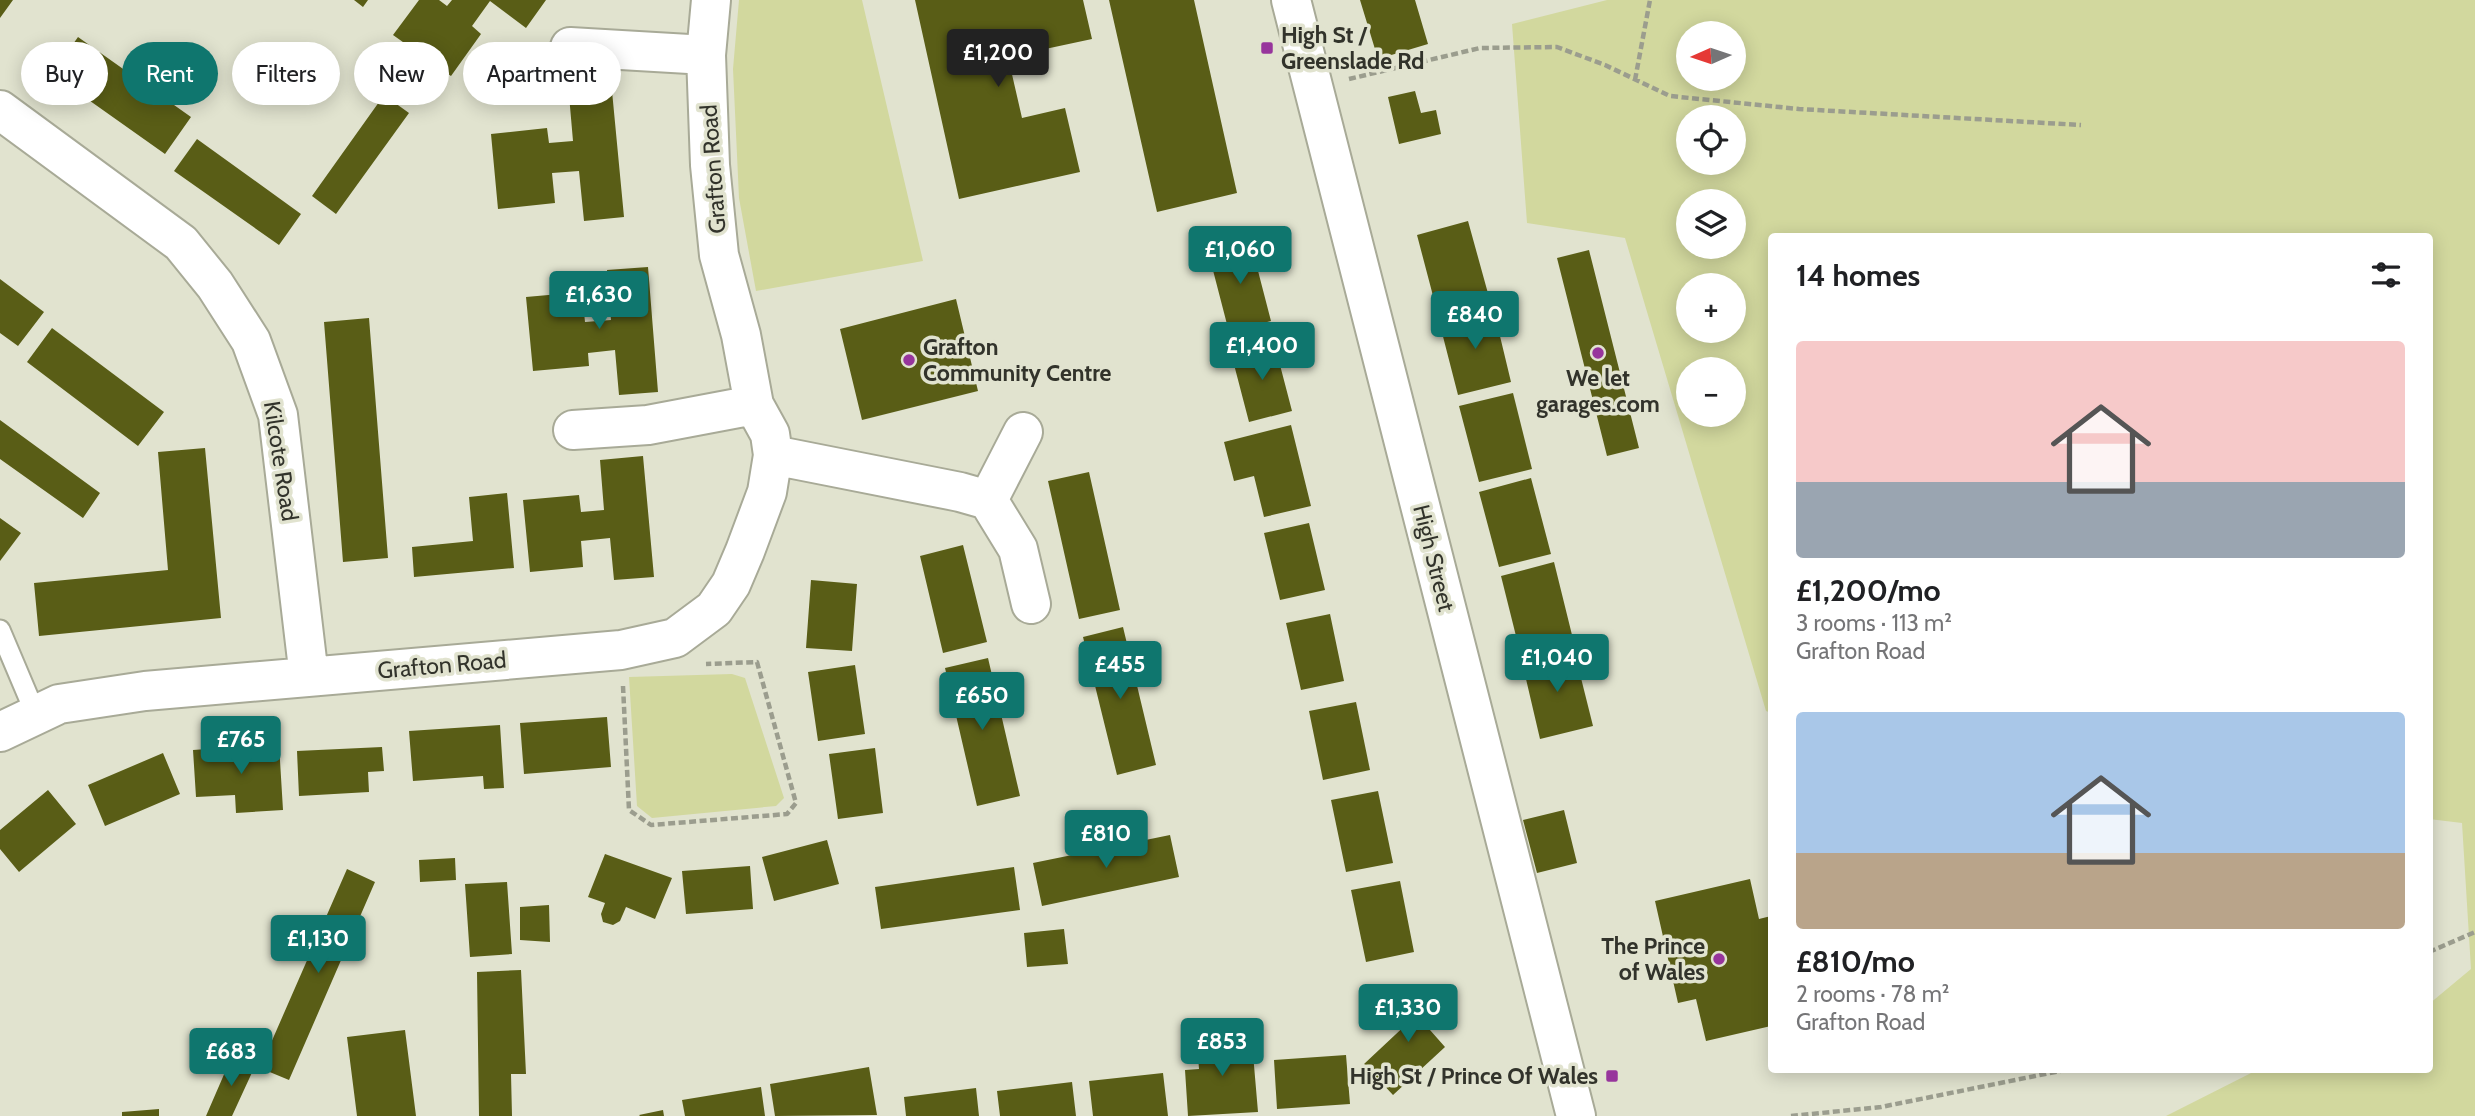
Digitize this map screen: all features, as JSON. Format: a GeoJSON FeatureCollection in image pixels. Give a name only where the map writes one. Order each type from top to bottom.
{"type":"FeatureCollection","features":[{"type":"Feature","properties":{"kind":"street","name":"Grafton Road"},"geometry":{"type":"LineString","coordinates":[[0,732],[59,704],[145,691],[621,650],[675,638],[714,608],[731,584],[767,492],[773,455],[771,434],[754,405],[741,335],[719,255],[710,165],[706,55],[711,0]]}},
{"type":"Feature","properties":{"kind":"street","name":"High Street"},"geometry":{"type":"LineString","coordinates":[[1291,0],[1576,1116]]}},
{"type":"Feature","properties":{"kind":"street"},"geometry":{"type":"LineString","coordinates":[[621,50],[706,55]]}},
{"type":"Feature","properties":{"kind":"street","name":"Kilcote Road"},"geometry":{"type":"LineString","coordinates":[[0,110],[181,243],[215,285],[251,341],[278,415],[309,677]]}},
{"type":"Feature","properties":{"kind":"street"},"geometry":{"type":"LineString","coordinates":[[573,430],[648,425],[754,405]]}},
{"type":"Feature","properties":{"kind":"street"},"geometry":{"type":"LineString","coordinates":[[988,500],[1023,432]]}},
{"type":"Feature","properties":{"kind":"street"},"geometry":{"type":"LineString","coordinates":[[773,455],[988,500],[1018,549],[1031,604]]}},
{"type":"Feature","properties":{"kind":"lane"},"geometry":{"type":"LineString","coordinates":[[0,630],[36,715]]}},
{"type":"Feature","properties":{"kind":"path"},"geometry":{"type":"LineString","coordinates":[[1635,79],[1650,0]]}},
{"type":"Feature","properties":{"kind":"path"},"geometry":{"type":"LineString","coordinates":[[1314,87],[1480,48],[1557,47],[1670,96],[1799,109],[2081,125]]}},
{"type":"Feature","properties":{"kind":"path"},"geometry":{"type":"LineString","coordinates":[[621,650],[629,810],[651,825],[787,814],[796,803],[757,662],[687,665],[675,638]]}},
{"type":"Feature","properties":{"kind":"path"},"geometry":{"type":"LineString","coordinates":[[2433,950],[2475,932]]}},
{"type":"Feature","properties":{"kind":"path"},"geometry":{"type":"LineString","coordinates":[[1791,1116],[1881,1107],[2050,1073]]}},
{"type":"Feature","properties":{"kind":"green space"},"geometry":{"type":"Polygon","coordinates":[[[739,0],[862,0],[923,261],[756,291],[739,198],[733,69],[739,0]]]}},
{"type":"Feature","properties":{"kind":"green space"},"geometry":{"type":"Polygon","coordinates":[[[1607,0],[2475,0],[2475,1116],[2166,1116],[2251,1073],[2433,1073],[2433,1001],[2471,969],[2462,823],[2433,819],[2433,233],[1768,233],[1768,712],[1681,427],[1746,427],[1746,357],[1676,357],[1676,409],[1625,238],[1527,223],[1512,24],[1607,0]]]}},
{"type":"Feature","properties":{"kind":"green space"},"geometry":{"type":"Polygon","coordinates":[[[732,674],[745,678],[784,798],[776,806],[652,818],[637,806],[629,677],[732,674]]]}},
{"type":"Feature","properties":{"kind":"building"},"geometry":{"type":"Polygon","coordinates":[[[0,0],[13,0],[0,18],[0,0]]]}},
{"type":"Feature","properties":{"kind":"building"},"geometry":{"type":"Polygon","coordinates":[[[354,0],[368,0],[363,7],[354,0]]]}},
{"type":"Feature","properties":{"kind":"building"},"geometry":{"type":"Polygon","coordinates":[[[419,0],[439,0],[447,6],[452,0],[546,0],[526,28],[490,1],[472,26],[481,34],[475,42],[463,42],[463,59],[451,76],[449,42],[403,42],[393,35],[419,0]]]}},
{"type":"Feature","properties":{"kind":"building"},"geometry":{"type":"Polygon","coordinates":[[[915,0],[1083,0],[1092,39],[1008,57],[1022,118],[1065,108],[1080,172],[959,199],[915,0]]]}},
{"type":"Feature","properties":{"kind":"building"},"geometry":{"type":"Polygon","coordinates":[[[1109,0],[1194,0],[1237,193],[1157,212],[1109,0]]]}},
{"type":"Feature","properties":{"kind":"building"},"geometry":{"type":"Polygon","coordinates":[[[1360,0],[1415,0],[1428,44],[1378,59],[1360,0]]]}},
{"type":"Feature","properties":{"kind":"building"},"geometry":{"type":"Polygon","coordinates":[[[108,58],[122,68],[122,105],[174,105],[191,117],[165,154],[96,105],[108,105],[108,58]]]}},
{"type":"Feature","properties":{"kind":"building"},"geometry":{"type":"Polygon","coordinates":[[[1415,91],[1421,113],[1436,110],[1441,134],[1399,144],[1388,97],[1415,91]]]}},
{"type":"Feature","properties":{"kind":"building"},"geometry":{"type":"Polygon","coordinates":[[[377,105],[398,105],[409,113],[336,214],[312,196],[377,105]]]}},
{"type":"Feature","properties":{"kind":"building"},"geometry":{"type":"Polygon","coordinates":[[[570,105],[613,105],[624,217],[584,221],[579,171],[552,173],[555,203],[498,209],[491,134],[547,128],[549,143],[573,141],[570,105]]]}},
{"type":"Feature","properties":{"kind":"building"},"geometry":{"type":"Polygon","coordinates":[[[197,139],[301,214],[279,245],[174,171],[197,139]]]}},
{"type":"Feature","properties":{"kind":"building"},"geometry":{"type":"Polygon","coordinates":[[[1468,221],[1489,297],[1437,311],[1417,235],[1468,221]]]}},
{"type":"Feature","properties":{"kind":"building"},"geometry":{"type":"Polygon","coordinates":[[[1250,240],[1271,321],[1229,332],[1208,251],[1250,240]]]}},
{"type":"Feature","properties":{"kind":"building","name":"We let garages.com"},"geometry":{"type":"Polygon","coordinates":[[[1589,250],[1639,448],[1607,456],[1557,258],[1589,250]]]}},
{"type":"Feature","properties":{"kind":"building"},"geometry":{"type":"Polygon","coordinates":[[[648,267],[658,392],[619,395],[615,350],[588,353],[589,366],[533,371],[526,297],[582,292],[585,322],[611,320],[607,270],[648,267]]]}},
{"type":"Feature","properties":{"kind":"building"},"geometry":{"type":"Polygon","coordinates":[[[0,279],[44,312],[18,346],[0,333],[0,279]]]}},
{"type":"Feature","properties":{"kind":"building","name":"Grafton Community Centre"},"geometry":{"type":"Polygon","coordinates":[[[956,299],[978,391],[862,420],[840,329],[956,299]]]}},
{"type":"Feature","properties":{"kind":"building"},"geometry":{"type":"Polygon","coordinates":[[[1493,307],[1511,382],[1458,395],[1439,321],[1493,307]]]}},
{"type":"Feature","properties":{"kind":"building"},"geometry":{"type":"Polygon","coordinates":[[[369,318],[388,558],[343,562],[324,322],[369,318]]]}},
{"type":"Feature","properties":{"kind":"building"},"geometry":{"type":"Polygon","coordinates":[[[52,328],[164,412],[138,446],[27,362],[52,328]]]}},
{"type":"Feature","properties":{"kind":"building"},"geometry":{"type":"Polygon","coordinates":[[[1274,342],[1292,411],[1249,422],[1231,353],[1274,342]]]}},
{"type":"Feature","properties":{"kind":"building"},"geometry":{"type":"Polygon","coordinates":[[[1513,393],[1532,469],[1479,482],[1459,406],[1513,393]]]}},
{"type":"Feature","properties":{"kind":"building"},"geometry":{"type":"Polygon","coordinates":[[[0,420],[100,493],[83,518],[0,459],[0,420]]]}},
{"type":"Feature","properties":{"kind":"building"},"geometry":{"type":"Polygon","coordinates":[[[1291,425],[1311,506],[1264,517],[1254,476],[1234,481],[1224,442],[1291,425]]]}},
{"type":"Feature","properties":{"kind":"building"},"geometry":{"type":"Polygon","coordinates":[[[205,448],[221,618],[39,636],[34,583],[168,570],[158,452],[205,448]]]}},
{"type":"Feature","properties":{"kind":"building"},"geometry":{"type":"Polygon","coordinates":[[[643,456],[654,577],[614,580],[610,538],[581,541],[583,567],[530,572],[523,500],[579,495],[581,512],[604,510],[600,460],[643,456]]]}},
{"type":"Feature","properties":{"kind":"building"},"geometry":{"type":"Polygon","coordinates":[[[1089,472],[1120,610],[1079,619],[1048,481],[1089,472]]]}},
{"type":"Feature","properties":{"kind":"building"},"geometry":{"type":"Polygon","coordinates":[[[1531,478],[1551,554],[1499,567],[1479,492],[1531,478]]]}},
{"type":"Feature","properties":{"kind":"building"},"geometry":{"type":"Polygon","coordinates":[[[507,493],[514,568],[414,577],[412,547],[473,541],[469,497],[507,493]]]}},
{"type":"Feature","properties":{"kind":"building"},"geometry":{"type":"Polygon","coordinates":[[[0,518],[21,533],[0,561],[0,518]]]}},
{"type":"Feature","properties":{"kind":"building"},"geometry":{"type":"Polygon","coordinates":[[[1309,523],[1325,590],[1280,600],[1264,533],[1309,523]]]}},
{"type":"Feature","properties":{"kind":"building"},"geometry":{"type":"Polygon","coordinates":[[[963,545],[987,642],[943,653],[920,556],[963,545]]]}},
{"type":"Feature","properties":{"kind":"building"},"geometry":{"type":"Polygon","coordinates":[[[1554,562],[1573,639],[1520,652],[1501,576],[1554,562]]]}},
{"type":"Feature","properties":{"kind":"building"},"geometry":{"type":"Polygon","coordinates":[[[811,580],[857,584],[852,651],[806,648],[811,580]]]}},
{"type":"Feature","properties":{"kind":"building"},"geometry":{"type":"Polygon","coordinates":[[[1330,614],[1344,681],[1301,690],[1286,623],[1330,614]]]}},
{"type":"Feature","properties":{"kind":"building"},"geometry":{"type":"Polygon","coordinates":[[[1123,627],[1156,765],[1117,775],[1083,637],[1123,627]]]}},
{"type":"Feature","properties":{"kind":"building"},"geometry":{"type":"Polygon","coordinates":[[[1574,650],[1593,726],[1540,739],[1522,662],[1574,650]]]}},
{"type":"Feature","properties":{"kind":"building"},"geometry":{"type":"Polygon","coordinates":[[[988,658],[1020,796],[977,806],[945,668],[988,658]]]}},
{"type":"Feature","properties":{"kind":"building"},"geometry":{"type":"Polygon","coordinates":[[[855,665],[865,734],[818,741],[808,672],[855,665]]]}},
{"type":"Feature","properties":{"kind":"building"},"geometry":{"type":"Polygon","coordinates":[[[1356,702],[1370,770],[1323,780],[1309,711],[1356,702]]]}},
{"type":"Feature","properties":{"kind":"building"},"geometry":{"type":"Polygon","coordinates":[[[607,717],[611,767],[524,774],[520,723],[607,717]]]}},
{"type":"Feature","properties":{"kind":"building"},"geometry":{"type":"Polygon","coordinates":[[[500,725],[504,788],[484,789],[483,776],[413,781],[409,731],[500,725]]]}},
{"type":"Feature","properties":{"kind":"building"},"geometry":{"type":"Polygon","coordinates":[[[279,744],[283,810],[236,813],[235,795],[196,797],[193,750],[279,744]]]}},
{"type":"Feature","properties":{"kind":"building"},"geometry":{"type":"Polygon","coordinates":[[[382,747],[384,771],[368,772],[369,792],[299,796],[297,751],[382,747]]]}},
{"type":"Feature","properties":{"kind":"building"},"geometry":{"type":"Polygon","coordinates":[[[875,748],[883,813],[838,819],[829,754],[875,748]]]}},
{"type":"Feature","properties":{"kind":"building"},"geometry":{"type":"Polygon","coordinates":[[[163,753],[180,794],[105,826],[88,785],[163,753]]]}},
{"type":"Feature","properties":{"kind":"building"},"geometry":{"type":"Polygon","coordinates":[[[48,790],[76,824],[19,872],[0,849],[0,830],[48,790]]]}},
{"type":"Feature","properties":{"kind":"building"},"geometry":{"type":"Polygon","coordinates":[[[1378,791],[1393,863],[1346,872],[1331,800],[1378,791]]]}},
{"type":"Feature","properties":{"kind":"building"},"geometry":{"type":"Polygon","coordinates":[[[1564,810],[1577,863],[1537,873],[1523,820],[1564,810]]]}},
{"type":"Feature","properties":{"kind":"building"},"geometry":{"type":"Polygon","coordinates":[[[1170,835],[1179,877],[1042,906],[1033,863],[1170,835]]]}},
{"type":"Feature","properties":{"kind":"building"},"geometry":{"type":"Polygon","coordinates":[[[827,840],[839,884],[774,901],[762,857],[827,840]]]}},
{"type":"Feature","properties":{"kind":"building"},"geometry":{"type":"Polygon","coordinates":[[[605,854],[672,878],[655,919],[626,907],[620,921],[613,925],[603,922],[601,914],[605,903],[588,897],[605,854]]]}},
{"type":"Feature","properties":{"kind":"building"},"geometry":{"type":"Polygon","coordinates":[[[455,858],[456,880],[420,882],[419,860],[455,858]]]}},
{"type":"Feature","properties":{"kind":"building"},"geometry":{"type":"Polygon","coordinates":[[[750,866],[753,909],[686,914],[682,871],[750,866]]]}},
{"type":"Feature","properties":{"kind":"building"},"geometry":{"type":"Polygon","coordinates":[[[1014,867],[1020,910],[881,929],[875,887],[1014,867]]]}},
{"type":"Feature","properties":{"kind":"building"},"geometry":{"type":"Polygon","coordinates":[[[347,869],[375,882],[289,1080],[260,1068],[347,869]]]}},
{"type":"Feature","properties":{"kind":"building","name":"The Prince of Wales"},"geometry":{"type":"Polygon","coordinates":[[[1750,879],[1759,919],[1768,917],[1768,1027],[1706,1041],[1696,999],[1678,1003],[1655,901],[1750,879]]]}},
{"type":"Feature","properties":{"kind":"building"},"geometry":{"type":"Polygon","coordinates":[[[1400,881],[1414,952],[1366,962],[1351,890],[1400,881]]]}},
{"type":"Feature","properties":{"kind":"building"},"geometry":{"type":"Polygon","coordinates":[[[507,882],[512,954],[470,957],[465,884],[507,882]]]}},
{"type":"Feature","properties":{"kind":"building"},"geometry":{"type":"Polygon","coordinates":[[[549,905],[550,942],[520,940],[520,907],[549,905]]]}},
{"type":"Feature","properties":{"kind":"building"},"geometry":{"type":"Polygon","coordinates":[[[1064,929],[1068,964],[1027,967],[1024,933],[1064,929]]]}},
{"type":"Feature","properties":{"kind":"building"},"geometry":{"type":"Polygon","coordinates":[[[521,970],[526,1074],[511,1074],[512,1116],[479,1116],[477,972],[521,970]]]}},
{"type":"Feature","properties":{"kind":"building"},"geometry":{"type":"Polygon","coordinates":[[[1415,987],[1444,1018],[1430,1030],[1445,1047],[1393,1095],[1364,1064],[1411,1020],[1397,1004],[1415,987]]]}},
{"type":"Feature","properties":{"kind":"building"},"geometry":{"type":"Polygon","coordinates":[[[1214,1029],[1215,1045],[1252,1042],[1258,1112],[1188,1116],[1185,1070],[1199,1069],[1196,1030],[1214,1029]]]}},
{"type":"Feature","properties":{"kind":"building"},"geometry":{"type":"Polygon","coordinates":[[[405,1030],[416,1116],[357,1116],[347,1037],[405,1030]]]}},
{"type":"Feature","properties":{"kind":"building"},"geometry":{"type":"Polygon","coordinates":[[[1346,1055],[1350,1104],[1277,1109],[1274,1060],[1346,1055]]]}},
{"type":"Feature","properties":{"kind":"building"},"geometry":{"type":"Polygon","coordinates":[[[232,1056],[255,1066],[232,1116],[206,1116],[232,1056]]]}},
{"type":"Feature","properties":{"kind":"building"},"geometry":{"type":"Polygon","coordinates":[[[869,1067],[877,1115],[775,1116],[770,1084],[869,1067]]]}},
{"type":"Feature","properties":{"kind":"building"},"geometry":{"type":"Polygon","coordinates":[[[1163,1073],[1168,1116],[1093,1116],[1089,1081],[1163,1073]]]}},
{"type":"Feature","properties":{"kind":"building"},"geometry":{"type":"Polygon","coordinates":[[[1072,1082],[1076,1116],[1000,1116],[997,1091],[1072,1082]]]}},
{"type":"Feature","properties":{"kind":"building"},"geometry":{"type":"Polygon","coordinates":[[[761,1087],[765,1116],[685,1116],[682,1100],[761,1087]]]}},
{"type":"Feature","properties":{"kind":"building"},"geometry":{"type":"Polygon","coordinates":[[[976,1088],[979,1116],[906,1116],[904,1097],[976,1088]]]}},
{"type":"Feature","properties":{"kind":"building"},"geometry":{"type":"Polygon","coordinates":[[[159,1109],[159,1116],[122,1116],[122,1112],[159,1109]]]}},
{"type":"Feature","properties":{"kind":"building"},"geometry":{"type":"Polygon","coordinates":[[[663,1110],[664,1116],[639,1115],[663,1110]]]}},
{"type":"Feature","properties":{"kind":"place","name":"High St / Greenslade Rd"},"geometry":{"type":"Point","coordinates":[1267,48]}},
{"type":"Feature","properties":{"kind":"place","name":"We let garages.com"},"geometry":{"type":"Point","coordinates":[1598,353]}},
{"type":"Feature","properties":{"kind":"place","name":"Grafton Community Centre"},"geometry":{"type":"Point","coordinates":[909,360]}},
{"type":"Feature","properties":{"kind":"place","name":"The Prince of Wales"},"geometry":{"type":"Point","coordinates":[1719,959]}},
{"type":"Feature","properties":{"kind":"place","name":"High St / Prince Of Wales"},"geometry":{"type":"Point","coordinates":[1612,1076]}}]}
